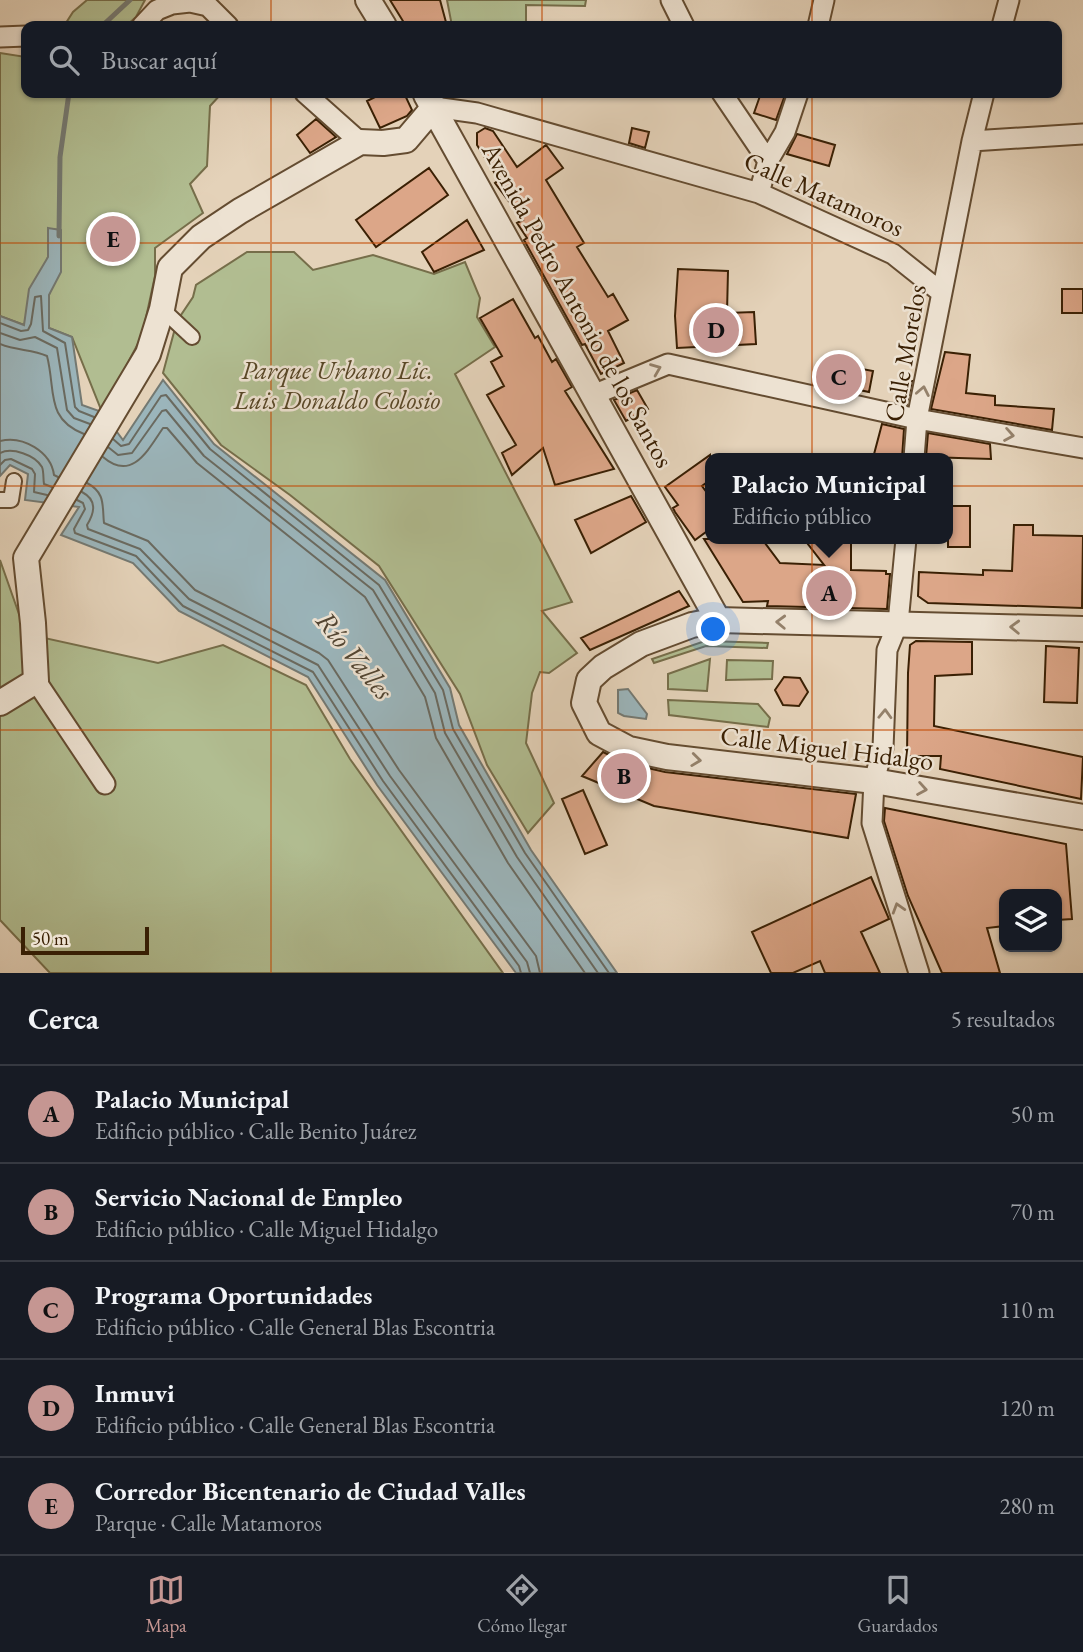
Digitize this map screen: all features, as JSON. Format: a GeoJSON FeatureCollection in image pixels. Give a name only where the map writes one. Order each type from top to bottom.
{"type":"FeatureCollection","features":[{"type":"Feature","properties":{"kind":"street"},"geometry":{"type":"LineString","coordinates":[[368,0],[381,21]]}},
{"type":"Feature","properties":{"kind":"street"},"geometry":{"type":"LineString","coordinates":[[671,0],[682,21]]}},
{"type":"Feature","properties":{"kind":"street"},"geometry":{"type":"LineString","coordinates":[[819,21],[824,0]]}},
{"type":"Feature","properties":{"kind":"street"},"geometry":{"type":"LineString","coordinates":[[1003,21],[1009,0]]}},
{"type":"Feature","properties":{"kind":"street"},"geometry":{"type":"LineString","coordinates":[[147,21],[157,10],[168,4],[190,2],[208,6],[223,14]]}},
{"type":"Feature","properties":{"kind":"street"},"geometry":{"type":"LineString","coordinates":[[0,37],[21,36]]}},
{"type":"Feature","properties":{"kind":"street"},"geometry":{"type":"LineString","coordinates":[[311,98],[360,142]]}},
{"type":"Feature","properties":{"kind":"street"},"geometry":{"type":"LineString","coordinates":[[725,98],[768,161]]}},
{"type":"Feature","properties":{"kind":"street"},"geometry":{"type":"LineString","coordinates":[[759,192],[768,161],[785,132],[796,98]]}},
{"type":"Feature","properties":{"kind":"street","name":"Calle Morelos"},"geometry":{"type":"LineString","coordinates":[[915,453],[918,419],[942,293],[983,98]]}},
{"type":"Feature","properties":{"kind":"street"},"geometry":{"type":"LineString","coordinates":[[105,784],[36,681],[26,558],[148,354],[162,309],[170,268],[201,237],[240,211],[360,142],[406,140],[430,100]]}},
{"type":"Feature","properties":{"kind":"street","name":"Calle Matamoros"},"geometry":{"type":"LineString","coordinates":[[430,100],[759,192],[893,254],[942,293]]}},
{"type":"Feature","properties":{"kind":"street","name":"Avenida Pedro Antonio de los Santos"},"geometry":{"type":"LineString","coordinates":[[430,100],[718,620]]}},
{"type":"Feature","properties":{"kind":"street"},"geometry":{"type":"LineString","coordinates":[[972,141],[1083,134]]}},
{"type":"Feature","properties":{"kind":"street"},"geometry":{"type":"LineString","coordinates":[[162,309],[192,337]]}},
{"type":"Feature","properties":{"kind":"street"},"geometry":{"type":"LineString","coordinates":[[593,394],[668,364],[918,419],[1083,448]]}},
{"type":"Feature","properties":{"kind":"street"},"geometry":{"type":"LineString","coordinates":[[0,500],[11,500],[14,481]]}},
{"type":"Feature","properties":{"kind":"street"},"geometry":{"type":"LineString","coordinates":[[906,544],[898,624],[887,650],[883,748],[874,781],[872,823],[919,973]]}},
{"type":"Feature","properties":{"kind":"street"},"geometry":{"type":"LineString","coordinates":[[718,620],[1083,629]]}},
{"type":"Feature","properties":{"kind":"street","name":"Calle Miguel Hidalgo"},"geometry":{"type":"LineString","coordinates":[[718,620],[692,625],[640,643],[603,667],[589,680],[584,703],[598,733],[629,749],[671,757],[874,781],[1083,817]]}},
{"type":"Feature","properties":{"kind":"street"},"geometry":{"type":"LineString","coordinates":[[0,703],[36,681]]}},
{"type":"Feature","properties":{"kind":"green space"},"geometry":{"type":"Polygon","coordinates":[[[87,0],[145,0],[132,21],[67,21],[87,0]]]}},
{"type":"Feature","properties":{"kind":"green space"},"geometry":{"type":"Polygon","coordinates":[[[447,0],[586,0],[585,6],[526,5],[526,21],[451,21],[447,0]]]}},
{"type":"Feature","properties":{"kind":"green space"},"geometry":{"type":"Polygon","coordinates":[[[0,53],[21,56],[21,98],[217,98],[210,106],[207,166],[190,184],[203,213],[155,248],[155,276],[142,336],[102,412],[72,337],[49,328],[49,295],[60,230],[48,229],[48,257],[24,325],[0,316],[0,53]]]}},
{"type":"Feature","properties":{"kind":"green space","name":"Parque Urbano Lic. Luis Donaldo Colosio"},"geometry":{"type":"Polygon","coordinates":[[[247,252],[294,252],[313,270],[373,255],[434,274],[465,262],[480,298],[477,317],[495,347],[455,374],[572,602],[542,611],[577,653],[549,673],[540,672],[532,693],[526,743],[554,803],[528,833],[487,765],[460,694],[379,566],[290,495],[221,445],[163,373],[177,321],[193,297],[196,285],[247,252]]]}},
{"type":"Feature","properties":{"kind":"green space"},"geometry":{"type":"Polygon","coordinates":[[[0,560],[26,634],[158,663],[223,645],[306,685],[350,759],[503,973],[50,973],[0,920],[0,560]]]}},
{"type":"Feature","properties":{"kind":"green space"},"geometry":{"type":"Polygon","coordinates":[[[705,641],[768,643],[767,648],[706,646],[654,663],[652,659],[705,641]]]}},
{"type":"Feature","properties":{"kind":"green space"},"geometry":{"type":"Polygon","coordinates":[[[710,659],[707,691],[668,689],[668,674],[710,659]]]}},
{"type":"Feature","properties":{"kind":"green space"},"geometry":{"type":"Polygon","coordinates":[[[727,660],[773,661],[772,679],[726,680],[727,660]]]}},
{"type":"Feature","properties":{"kind":"green space"},"geometry":{"type":"Polygon","coordinates":[[[668,700],[758,704],[770,718],[768,727],[669,715],[668,700]]]}},
{"type":"Feature","properties":{"kind":"water","name":"Río Valles"},"geometry":{"type":"Polygon","coordinates":[[[48,228],[61,230],[61,272],[49,295],[49,328],[72,337],[82,405],[102,412],[123,440],[163,380],[214,444],[385,580],[450,688],[459,725],[531,850],[617,973],[516,973],[377,785],[308,677],[179,611],[133,563],[61,535],[79,507],[25,500],[28,474],[10,465],[0,476],[0,316],[24,325],[29,289],[48,257],[48,228]]]}},
{"type":"Feature","properties":{"kind":"water"},"geometry":{"type":"Polygon","coordinates":[[[628,689],[647,714],[646,719],[618,713],[618,690],[628,689]]]}},
{"type":"Feature","properties":{"kind":"building"},"geometry":{"type":"Polygon","coordinates":[[[390,0],[440,0],[446,21],[403,21],[390,0]]]}},
{"type":"Feature","properties":{"kind":"building"},"geometry":{"type":"Polygon","coordinates":[[[373,98],[406,98],[412,110],[407,116],[380,128],[367,101],[373,98]]]}},
{"type":"Feature","properties":{"kind":"building"},"geometry":{"type":"Polygon","coordinates":[[[759,98],[784,98],[776,120],[754,113],[759,98]]]}},
{"type":"Feature","properties":{"kind":"building"},"geometry":{"type":"Polygon","coordinates":[[[316,119],[336,137],[310,153],[297,135],[316,119]]]}},
{"type":"Feature","properties":{"kind":"building"},"geometry":{"type":"Polygon","coordinates":[[[485,128],[493,131],[517,167],[546,145],[563,168],[546,180],[584,243],[577,247],[608,297],[613,294],[628,320],[608,331],[624,363],[601,374],[585,344],[582,345],[524,240],[527,238],[517,223],[523,220],[495,183],[499,180],[477,145],[477,133],[485,128]]]}},
{"type":"Feature","properties":{"kind":"building"},"geometry":{"type":"Polygon","coordinates":[[[632,128],[649,132],[645,148],[629,143],[632,128]]]}},
{"type":"Feature","properties":{"kind":"building"},"geometry":{"type":"Polygon","coordinates":[[[797,134],[835,145],[829,166],[787,154],[797,134]]]}},
{"type":"Feature","properties":{"kind":"building"},"geometry":{"type":"Polygon","coordinates":[[[429,168],[448,195],[376,247],[356,220],[429,168]]]}},
{"type":"Feature","properties":{"kind":"building"},"geometry":{"type":"Polygon","coordinates":[[[467,220],[484,250],[434,272],[422,252],[467,220]]]}},
{"type":"Feature","properties":{"kind":"building"},"geometry":{"type":"Polygon","coordinates":[[[678,269],[728,271],[727,313],[754,312],[756,344],[677,348],[675,316],[678,269]]]}},
{"type":"Feature","properties":{"kind":"building"},"geometry":{"type":"Polygon","coordinates":[[[1062,289],[1083,289],[1083,313],[1062,313],[1062,289]]]}},
{"type":"Feature","properties":{"kind":"building"},"geometry":{"type":"Polygon","coordinates":[[[513,299],[552,362],[556,359],[572,387],[565,391],[614,469],[555,485],[543,448],[512,475],[502,453],[516,445],[487,395],[504,386],[491,362],[502,356],[480,318],[513,299]]]}},
{"type":"Feature","properties":{"kind":"building"},"geometry":{"type":"Polygon","coordinates":[[[945,352],[970,355],[966,393],[995,396],[995,405],[1054,409],[1052,430],[931,409],[945,352]]]}},
{"type":"Feature","properties":{"kind":"building"},"geometry":{"type":"Polygon","coordinates":[[[824,362],[873,371],[869,392],[821,382],[824,362]]]}},
{"type":"Feature","properties":{"kind":"building"},"geometry":{"type":"Polygon","coordinates":[[[903,381],[912,381],[907,404],[900,403],[903,381]]]}},
{"type":"Feature","properties":{"kind":"building"},"geometry":{"type":"Polygon","coordinates":[[[637,390],[648,409],[626,421],[614,400],[637,390]]]}},
{"type":"Feature","properties":{"kind":"building"},"geometry":{"type":"Polygon","coordinates":[[[882,424],[904,429],[902,453],[874,453],[882,424]]]}},
{"type":"Feature","properties":{"kind":"building"},"geometry":{"type":"Polygon","coordinates":[[[928,433],[990,444],[991,459],[953,458],[953,453],[926,453],[928,433]]]}},
{"type":"Feature","properties":{"kind":"building"},"geometry":{"type":"Polygon","coordinates":[[[705,459],[705,484],[702,486],[705,490],[705,533],[695,540],[675,512],[673,508],[678,505],[665,487],[705,459]]]}},
{"type":"Feature","properties":{"kind":"building"},"geometry":{"type":"Polygon","coordinates":[[[631,496],[646,522],[591,553],[575,520],[631,496]]]}},
{"type":"Feature","properties":{"kind":"building"},"geometry":{"type":"Polygon","coordinates":[[[953,506],[970,506],[970,547],[948,547],[948,544],[953,544],[953,506]]]}},
{"type":"Feature","properties":{"kind":"building"},"geometry":{"type":"Polygon","coordinates":[[[1014,525],[1033,525],[1033,535],[1083,536],[1082,608],[928,603],[918,596],[919,572],[983,575],[983,570],[1012,571],[1014,525]]]}},
{"type":"Feature","properties":{"kind":"building"},"geometry":{"type":"Polygon","coordinates":[[[707,544],[766,544],[780,563],[824,565],[808,544],[851,544],[851,570],[886,571],[886,574],[890,574],[887,609],[767,606],[768,601],[743,602],[707,544]]]}},
{"type":"Feature","properties":{"kind":"building"},"geometry":{"type":"Polygon","coordinates":[[[679,591],[689,606],[590,650],[581,638],[679,591]]]}},
{"type":"Feature","properties":{"kind":"building"},"geometry":{"type":"Polygon","coordinates":[[[916,641],[972,642],[972,674],[935,676],[934,726],[1083,757],[1081,799],[940,769],[941,756],[907,756],[910,645],[916,641]]]}},
{"type":"Feature","properties":{"kind":"building"},"geometry":{"type":"Polygon","coordinates":[[[1046,646],[1079,648],[1077,703],[1044,702],[1046,646]]]}},
{"type":"Feature","properties":{"kind":"building"},"geometry":{"type":"Polygon","coordinates":[[[784,677],[800,678],[808,692],[799,706],[783,705],[775,690],[784,677]]]}},
{"type":"Feature","properties":{"kind":"building"},"geometry":{"type":"Polygon","coordinates":[[[603,752],[626,763],[665,772],[856,794],[848,838],[654,806],[582,776],[603,752]]]}},
{"type":"Feature","properties":{"kind":"building"},"geometry":{"type":"Polygon","coordinates":[[[583,790],[607,845],[585,854],[562,799],[583,790]]]}},
{"type":"Feature","properties":{"kind":"building"},"geometry":{"type":"Polygon","coordinates":[[[885,808],[1066,844],[1072,919],[1062,920],[1062,889],[999,889],[999,927],[987,928],[1000,973],[942,973],[908,896],[884,821],[885,808]]]}},
{"type":"Feature","properties":{"kind":"building"},"geometry":{"type":"Polygon","coordinates":[[[871,877],[889,919],[861,932],[880,973],[825,973],[820,961],[793,973],[771,973],[752,932],[871,877]]]}},
{"type":"Feature","properties":{"kind":"waterway"},"geometry":{"type":"LineString","coordinates":[[107,21],[130,0]]}},
{"type":"Feature","properties":{"kind":"waterway"},"geometry":{"type":"LineString","coordinates":[[59,236],[60,157],[68,98]]}},
{"type":"Feature","properties":{"kind":"place","name":"Corredor Bicentenario de Ciudad Valles"},"geometry":{"type":"Point","coordinates":[113,239]}},
{"type":"Feature","properties":{"kind":"place","name":"Inmuvi"},"geometry":{"type":"Point","coordinates":[716,330]}},
{"type":"Feature","properties":{"kind":"place","name":"Programa Oportunidades"},"geometry":{"type":"Point","coordinates":[839,377]}},
{"type":"Feature","properties":{"kind":"place","name":"Palacio Municipal"},"geometry":{"type":"Point","coordinates":[829,593]}},
{"type":"Feature","properties":{"kind":"place","name":"Servicio Nacional de Empleo"},"geometry":{"type":"Point","coordinates":[624,776]}}]}
